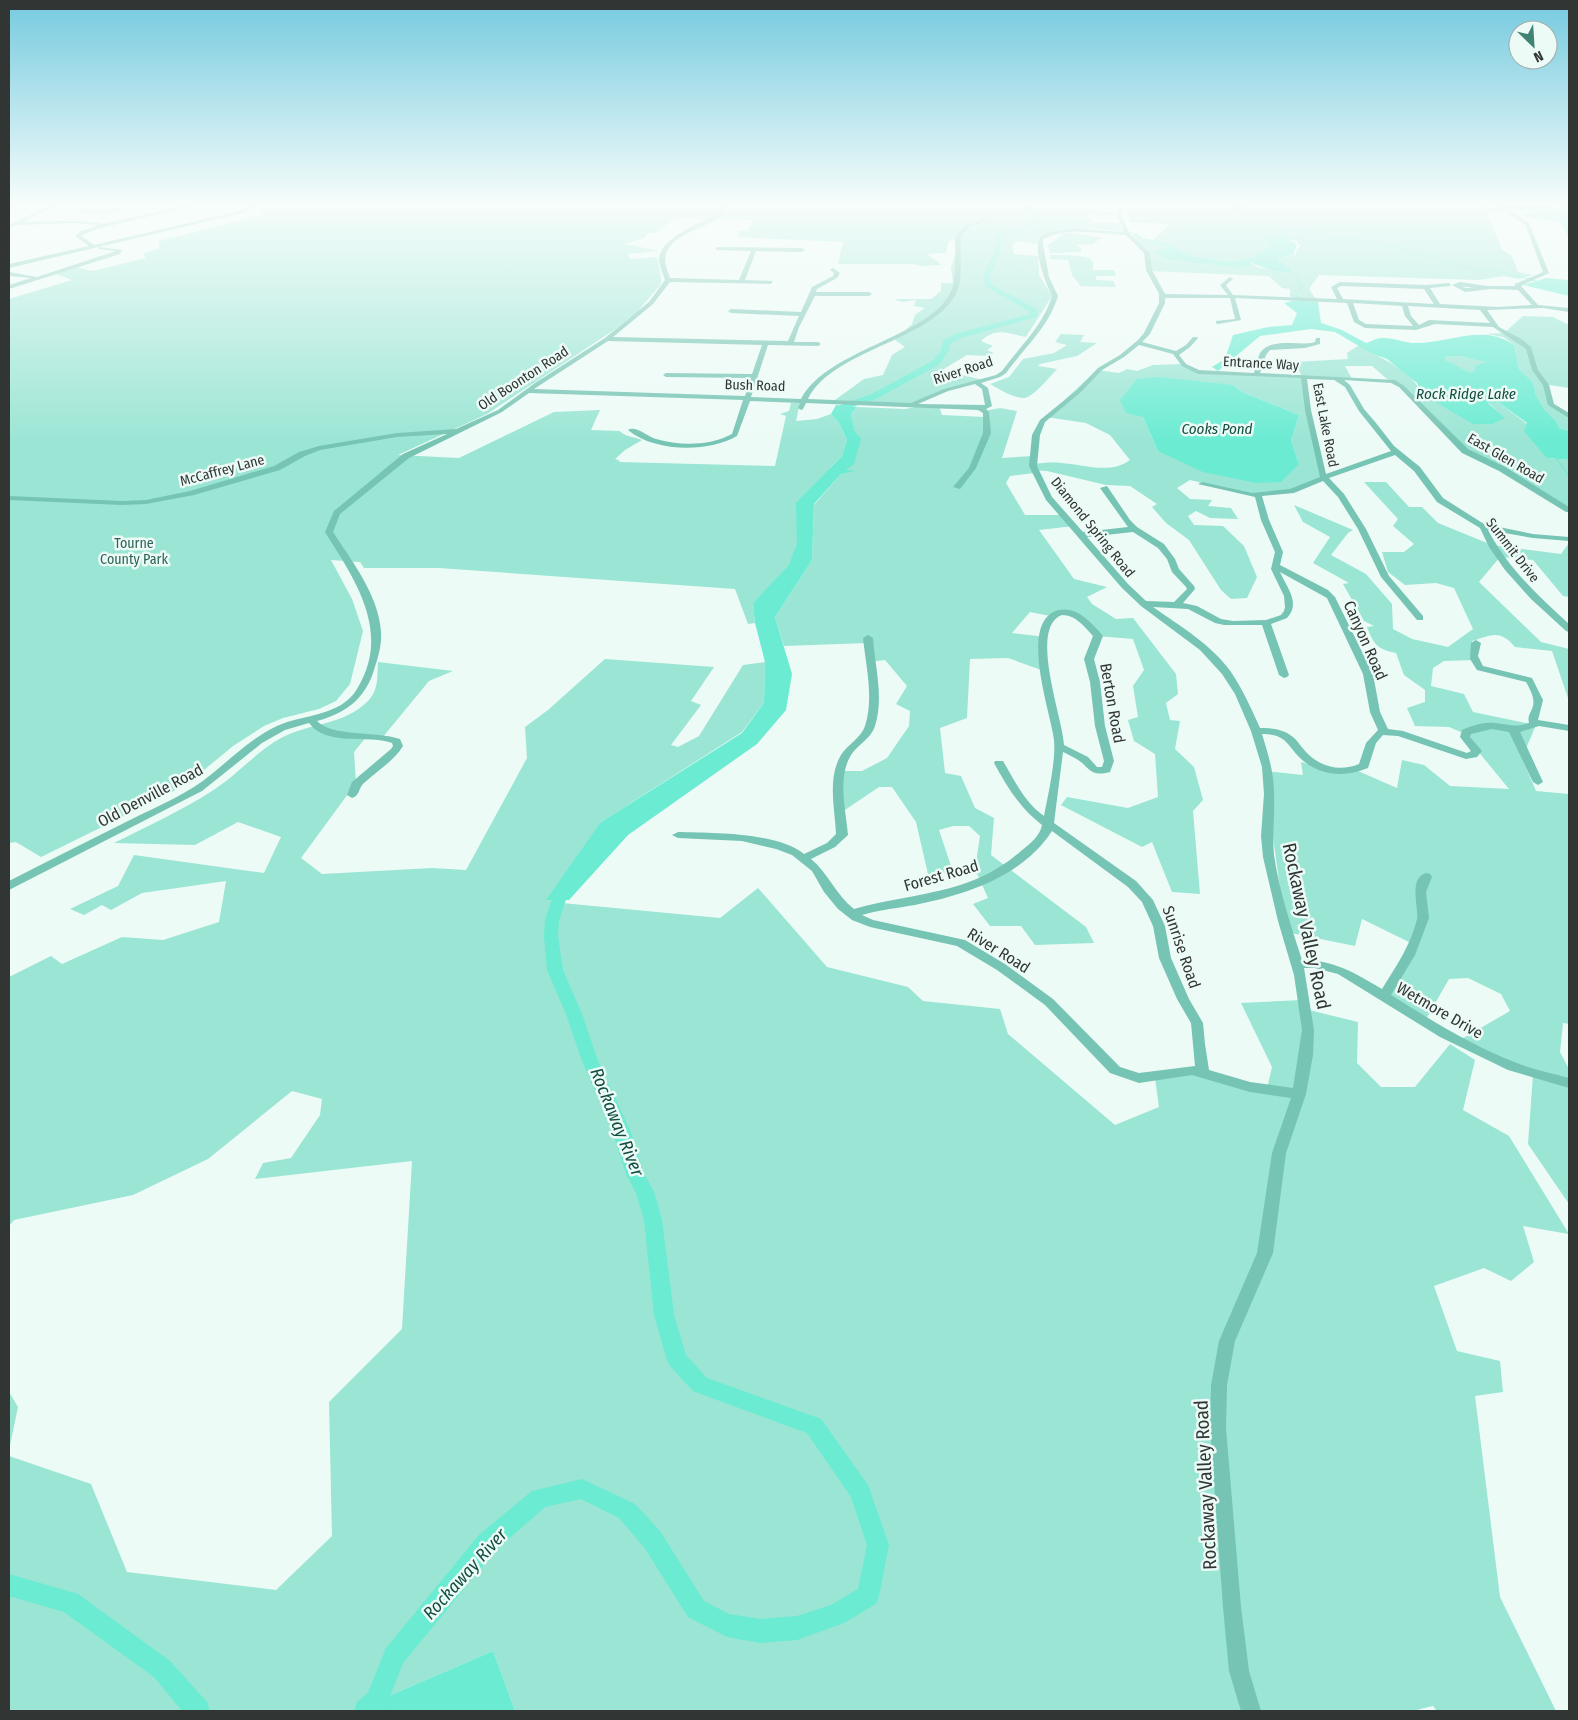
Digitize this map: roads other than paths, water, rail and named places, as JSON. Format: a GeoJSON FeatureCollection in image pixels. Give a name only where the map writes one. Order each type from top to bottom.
{"type":"FeatureCollection","features":[{"type":"Feature","properties":{"kind":"street"},"geometry":{"type":"LineString","coordinates":[[9,287],[21,283]]}},
{"type":"Feature","properties":{"kind":"street","name":"Old Boonton Road"},"geometry":{"type":"LineString","coordinates":[[348,562],[330,532],[332,522],[337,513],[406,456],[500,411],[607,339],[650,303],[665,283]]}},
{"type":"Feature","properties":{"kind":"street"},"geometry":{"type":"LineString","coordinates":[[791,343],[793,329],[813,294],[814,288],[823,283]]}},
{"type":"Feature","properties":{"kind":"street"},"geometry":{"type":"LineString","coordinates":[[801,408],[815,383],[833,368],[893,338],[943,306],[954,292],[956,283]]}},
{"type":"Feature","properties":{"kind":"street","name":"River Road"},"geometry":{"type":"LineString","coordinates":[[900,405],[919,402],[946,390],[977,383],[1004,372],[1039,327],[1053,304],[1055,293],[1050,283]]}},
{"type":"Feature","properties":{"kind":"street"},"geometry":{"type":"LineString","coordinates":[[1156,283],[1162,296],[1340,301],[1482,308],[1536,306],[1569,310]]}},
{"type":"Feature","properties":{"kind":"street"},"geometry":{"type":"LineString","coordinates":[[1218,322],[1238,320],[1232,297],[1223,285],[1225,283]]}},
{"type":"Feature","properties":{"kind":"street"},"geometry":{"type":"LineString","coordinates":[[1521,283],[1518,284],[1520,288],[1536,306]]}},
{"type":"Feature","properties":{"kind":"street"},"geometry":{"type":"LineString","coordinates":[[1340,301],[1334,287],[1340,284],[1426,287],[1449,285]]}},
{"type":"Feature","properties":{"kind":"street"},"geometry":{"type":"LineString","coordinates":[[1489,287],[1465,290],[1455,285],[1469,284],[1520,288]]}},
{"type":"Feature","properties":{"kind":"street"},"geometry":{"type":"LineString","coordinates":[[1426,287],[1438,306]]}},
{"type":"Feature","properties":{"kind":"street"},"geometry":{"type":"LineString","coordinates":[[813,294],[869,294]]}},
{"type":"Feature","properties":{"kind":"street","name":"Diamond Spring Road"},"geometry":{"type":"LineString","coordinates":[[1162,296],[1162,303],[1150,328],[1138,343],[1096,372],[1079,391],[1046,417],[1038,427],[1033,458],[1035,472],[1049,498],[1124,586],[1144,604],[1167,620]]}},
{"type":"Feature","properties":{"kind":"street"},"geometry":{"type":"LineString","coordinates":[[1349,302],[1354,318],[1360,325],[1379,328],[1418,328],[1436,322]]}},
{"type":"Feature","properties":{"kind":"street"},"geometry":{"type":"LineString","coordinates":[[1404,304],[1418,328]]}},
{"type":"Feature","properties":{"kind":"street"},"geometry":{"type":"LineString","coordinates":[[1482,308],[1494,325],[1529,348],[1536,370],[1546,385],[1551,404],[1569,416]]}},
{"type":"Feature","properties":{"kind":"street"},"geometry":{"type":"LineString","coordinates":[[731,311],[801,314]]}},
{"type":"Feature","properties":{"kind":"street"},"geometry":{"type":"LineString","coordinates":[[1412,320],[1494,325]]}},
{"type":"Feature","properties":{"kind":"street"},"geometry":{"type":"LineString","coordinates":[[1176,354],[1188,346],[1195,338]]}},
{"type":"Feature","properties":{"kind":"street"},"geometry":{"type":"LineString","coordinates":[[607,339],[818,344]]}},
{"type":"Feature","properties":{"kind":"street"},"geometry":{"type":"LineString","coordinates":[[1256,375],[1264,353],[1268,349],[1277,346],[1310,346],[1318,343],[1318,339]]}},
{"type":"Feature","properties":{"kind":"street"},"geometry":{"type":"LineString","coordinates":[[631,430],[648,439],[663,443],[719,443],[735,435],[753,376],[766,342]]}},
{"type":"Feature","properties":{"kind":"street","name":"Entrance Way"},"geometry":{"type":"LineString","coordinates":[[1138,343],[1176,354],[1184,365],[1192,370],[1392,381]]}},
{"type":"Feature","properties":{"kind":"street"},"geometry":{"type":"LineString","coordinates":[[666,375],[679,373],[753,376]]}},
{"type":"Feature","properties":{"kind":"street","name":"East Lake Road"},"geometry":{"type":"LineString","coordinates":[[1304,377],[1308,410],[1324,478]]}},
{"type":"Feature","properties":{"kind":"street","name":"Summit Drive"},"geometry":{"type":"LineString","coordinates":[[1337,378],[1348,386],[1362,410],[1396,452],[1417,469],[1440,500],[1482,526],[1508,568],[1539,602],[1551,610],[1569,629]]}},
{"type":"Feature","properties":{"kind":"street","name":"East Glen Road"},"geometry":{"type":"LineString","coordinates":[[1392,381],[1420,402],[1465,452],[1502,469],[1569,510]]}},
{"type":"Feature","properties":{"kind":"street"},"geometry":{"type":"LineString","coordinates":[[977,383],[985,388],[989,404],[980,408]]}},
{"type":"Feature","properties":{"kind":"street","name":"Bush Road"},"geometry":{"type":"LineString","coordinates":[[529,391],[747,397],[980,408]]}},
{"type":"Feature","properties":{"kind":"street"},"geometry":{"type":"LineString","coordinates":[[957,487],[972,468],[987,433],[986,412],[980,408]]}},
{"type":"Feature","properties":{"kind":"street","name":"McCaffrey Lane"},"geometry":{"type":"LineString","coordinates":[[9,498],[122,503],[146,502],[191,493],[253,476],[283,466],[302,454],[319,448],[397,435],[437,431],[454,433]]}},
{"type":"Feature","properties":{"kind":"street"},"geometry":{"type":"LineString","coordinates":[[1202,484],[1258,495],[1291,491],[1352,466],[1396,452]]}},
{"type":"Feature","properties":{"kind":"street"},"geometry":{"type":"LineString","coordinates":[[1324,478],[1342,496],[1352,517],[1362,529],[1386,577],[1420,618]]}},
{"type":"Feature","properties":{"kind":"street"},"geometry":{"type":"LineString","coordinates":[[1104,488],[1109,498],[1134,529],[1161,546],[1171,559],[1177,573],[1190,586],[1189,593],[1176,605]]}},
{"type":"Feature","properties":{"kind":"street"},"geometry":{"type":"LineString","coordinates":[[1144,604],[1176,605],[1200,610],[1218,621],[1227,623],[1266,623],[1280,620],[1288,612],[1289,606],[1286,589],[1276,573],[1279,551],[1265,520],[1258,495]]}},
{"type":"Feature","properties":{"kind":"street"},"geometry":{"type":"LineString","coordinates":[[1482,526],[1532,536],[1569,539]]}},
{"type":"Feature","properties":{"kind":"street"},"geometry":{"type":"LineString","coordinates":[[1081,535],[1134,529]]}},
{"type":"Feature","properties":{"kind":"street","name":"Canyon Road"},"geometry":{"type":"LineString","coordinates":[[1278,561],[1326,592],[1330,597],[1369,675],[1376,720],[1383,732]]}},
{"type":"Feature","properties":{"kind":"street","name":"Old Denville Road"},"geometry":{"type":"LineString","coordinates":[[9,886],[177,801],[213,778],[249,746],[280,728],[337,711],[356,698],[366,686],[376,646],[377,630],[375,619],[348,562]]}},
{"type":"Feature","properties":{"kind":"street","name":"Berton Road"},"geometry":{"type":"LineString","coordinates":[[1058,614],[1074,614],[1082,619],[1098,636],[1089,659],[1095,682],[1100,726],[1109,761],[1106,770],[1094,770],[1084,760],[1059,746],[1057,726],[1043,665],[1044,627],[1047,621],[1058,614]]}},
{"type":"Feature","properties":{"kind":"street","name":"Rockaway Valley Road"},"geometry":{"type":"LineString","coordinates":[[1167,620],[1203,648],[1226,672],[1240,694],[1256,731],[1267,767],[1267,836],[1270,864],[1297,964],[1308,1030],[1306,1055],[1299,1094],[1279,1153],[1265,1253],[1227,1341],[1219,1384],[1218,1428],[1232,1607],[1239,1671],[1251,1711]]}},
{"type":"Feature","properties":{"kind":"street"},"geometry":{"type":"LineString","coordinates":[[1266,623],[1284,675]]}},
{"type":"Feature","properties":{"kind":"street"},"geometry":{"type":"LineString","coordinates":[[804,858],[831,845],[842,835],[839,784],[843,760],[849,751],[865,736],[872,719],[873,701],[868,638]]}},
{"type":"Feature","properties":{"kind":"street"},"geometry":{"type":"LineString","coordinates":[[1476,643],[1472,654],[1480,668],[1529,680],[1538,701],[1537,709],[1532,715],[1535,724]]}},
{"type":"Feature","properties":{"kind":"street"},"geometry":{"type":"LineString","coordinates":[[311,719],[319,728],[328,732],[384,737],[396,741],[398,746],[394,751],[356,784],[352,796]]}},
{"type":"Feature","properties":{"kind":"street"},"geometry":{"type":"LineString","coordinates":[[1256,731],[1276,732],[1289,738],[1308,760],[1330,772],[1343,773],[1364,766],[1368,748],[1372,741],[1383,732],[1399,733],[1466,756],[1477,752],[1465,737],[1466,732],[1476,728],[1492,726],[1513,729],[1526,728],[1535,724],[1548,724],[1569,728]]}},
{"type":"Feature","properties":{"kind":"street"},"geometry":{"type":"LineString","coordinates":[[1513,729],[1538,782]]}},
{"type":"Feature","properties":{"kind":"street"},"geometry":{"type":"LineString","coordinates":[[1047,822],[1059,746]]}},
{"type":"Feature","properties":{"kind":"street","name":"Sunrise Road"},"geometry":{"type":"LineString","coordinates":[[999,763],[1015,792],[1030,809],[1032,817],[1047,822],[1132,884],[1147,900],[1159,926],[1165,958],[1196,1023],[1203,1073]]}},
{"type":"Feature","properties":{"kind":"street","name":"Forest Road"},"geometry":{"type":"LineString","coordinates":[[852,914],[917,901],[976,885],[994,877],[1025,855],[1047,830],[1047,822]]}},
{"type":"Feature","properties":{"kind":"street","name":"River Road"},"geometry":{"type":"LineString","coordinates":[[678,835],[742,838],[779,846],[804,858],[816,869],[828,889],[852,914],[870,923],[944,938],[961,943],[972,949],[1048,1002],[1115,1070],[1139,1078],[1192,1070],[1250,1086],[1299,1094]]}},
{"type":"Feature","properties":{"kind":"street"},"geometry":{"type":"LineString","coordinates":[[1384,996],[1409,955],[1423,918],[1420,888],[1426,877]]}},
{"type":"Feature","properties":{"kind":"street","name":"Wetmore Drive"},"geometry":{"type":"LineString","coordinates":[[1297,964],[1315,964],[1342,971],[1445,1034],[1513,1067],[1569,1083]]}},
{"type":"Feature","properties":{"kind":"water"},"geometry":{"type":"Polygon","coordinates":[[[1529,283],[1569,283],[1569,296],[1523,285],[1529,283]]]}},
{"type":"Feature","properties":{"kind":"water","name":"Rock Ridge Lake"},"geometry":{"type":"Polygon","coordinates":[[[1297,300],[1318,302],[1321,323],[1342,330],[1366,343],[1381,338],[1416,343],[1466,336],[1491,335],[1514,345],[1519,369],[1533,382],[1536,395],[1544,409],[1557,422],[1559,428],[1569,431],[1569,460],[1547,458],[1524,431],[1527,423],[1498,402],[1488,403],[1505,418],[1492,424],[1473,424],[1422,394],[1417,383],[1387,359],[1371,353],[1335,332],[1311,329],[1260,336],[1218,371],[1212,367],[1225,359],[1233,335],[1268,327],[1292,325],[1297,313],[1284,303],[1297,300]],[[1459,356],[1445,357],[1445,360],[1472,373],[1475,369],[1474,366],[1486,362],[1459,356]]]}},
{"type":"Feature","properties":{"kind":"water","name":"Cooks Pond"},"geometry":{"type":"Polygon","coordinates":[[[1158,377],[1233,385],[1242,392],[1299,415],[1291,441],[1299,464],[1281,482],[1256,483],[1203,472],[1158,451],[1143,417],[1126,413],[1120,400],[1137,379],[1158,377]]]}},
{"type":"Feature","properties":{"kind":"water"},"geometry":{"type":"Polygon","coordinates":[[[836,405],[857,407],[851,414],[855,432],[861,438],[854,464],[846,470],[855,471],[841,474],[814,504],[812,560],[775,617],[792,674],[786,710],[757,744],[628,835],[569,900],[546,900],[601,822],[742,733],[764,703],[765,662],[755,623],[753,603],[789,565],[797,544],[796,503],[842,456],[847,440],[839,423],[831,414],[836,405]]]}},
{"type":"Feature","properties":{"kind":"water"},"geometry":{"type":"Polygon","coordinates":[[[493,1651],[515,1711],[366,1711],[377,1701],[493,1651]]]}},
{"type":"Feature","properties":{"kind":"waterway","name":"Rockaway River"},"geometry":{"type":"LineString","coordinates":[[843,420],[840,416],[843,407],[875,396],[937,362],[945,350],[946,343],[958,336],[1034,315],[1034,311],[988,286],[988,283]]}},
{"type":"Feature","properties":{"kind":"waterway"},"geometry":{"type":"LineString","coordinates":[[1299,283],[1302,288],[1296,296],[1299,298]]}},
{"type":"Feature","properties":{"kind":"waterway"},"geometry":{"type":"LineString","coordinates":[[1557,459],[1569,476]]}},
{"type":"Feature","properties":{"kind":"waterway","name":"Rockaway River"},"geometry":{"type":"LineString","coordinates":[[366,1711],[377,1701],[394,1656],[487,1543],[540,1498],[582,1489],[627,1511],[652,1539],[696,1609],[727,1625],[760,1631],[797,1628],[836,1615],[868,1596],[878,1545],[860,1492],[814,1426],[700,1385],[677,1360],[664,1315],[653,1220],[645,1192],[635,1174],[621,1130],[590,1061],[574,1014],[555,970],[551,936],[552,920],[561,893],[568,885]]}},
{"type":"Feature","properties":{"kind":"waterway","name":"Rockaway River"},"geometry":{"type":"LineString","coordinates":[[9,1585],[70,1602],[162,1669],[198,1711]]}},
{"type":"Feature","properties":{"kind":"park label","name":"Tourne County Park"},"geometry":{"type":"Point","coordinates":[134,552]}}]}
